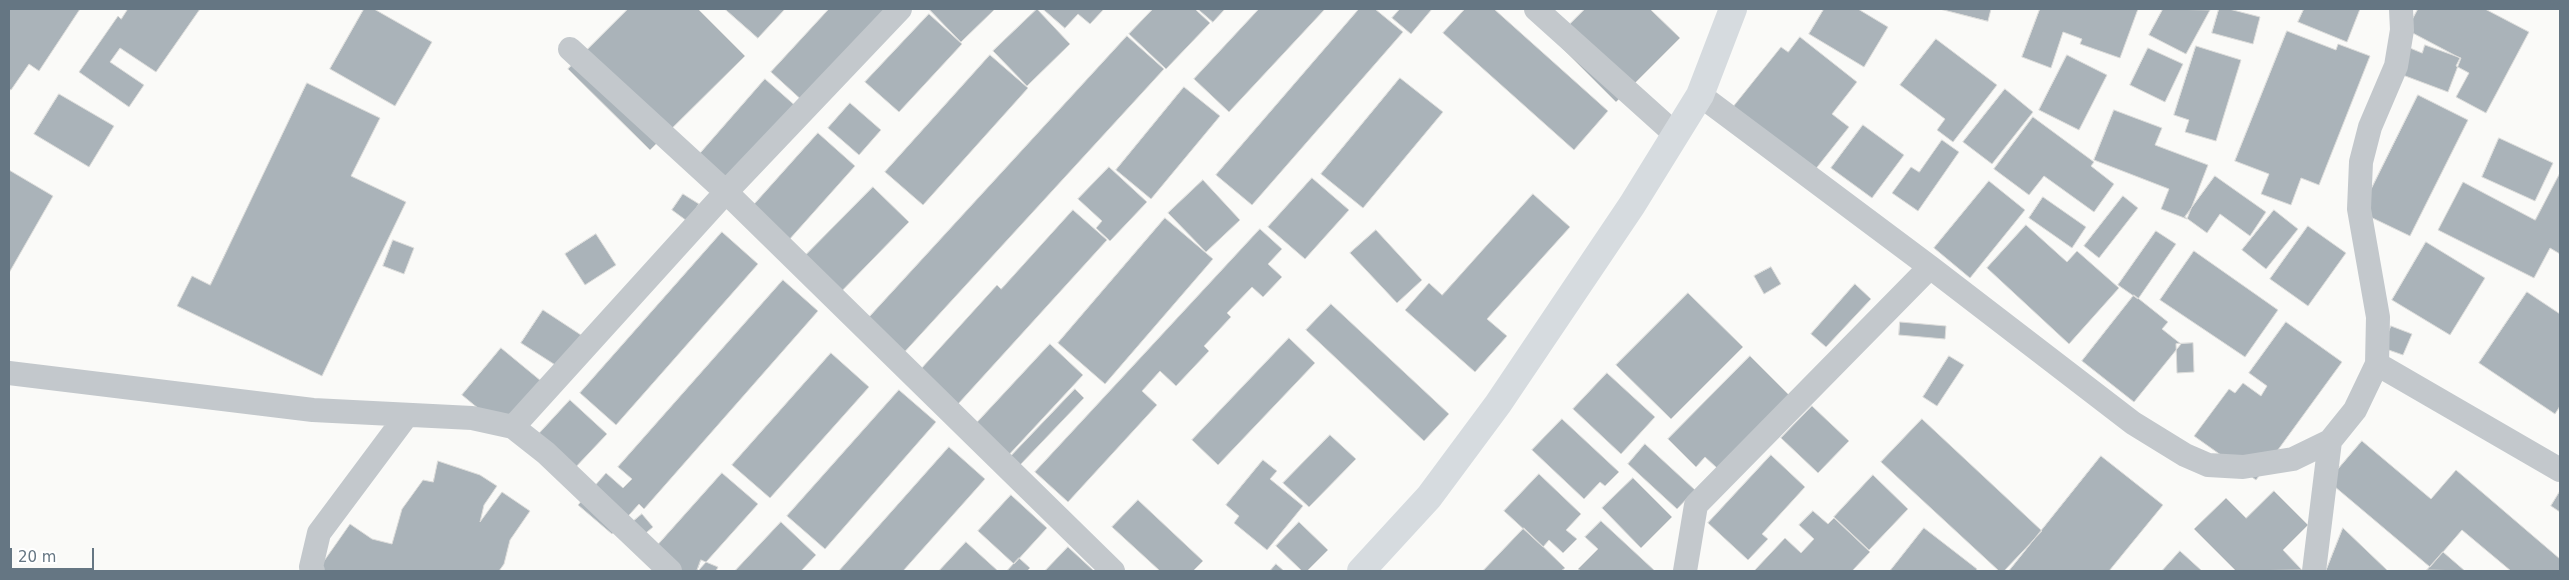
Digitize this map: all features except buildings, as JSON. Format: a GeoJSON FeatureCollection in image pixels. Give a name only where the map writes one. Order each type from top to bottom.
{"type":"FeatureCollection","features":[{"type":"Feature","properties":{"kind":"street"},"geometry":{"type":"LineString","coordinates":[[513,427],[726,192],[900,9]]}},
{"type":"Feature","properties":{"kind":"street"},"geometry":{"type":"LineString","coordinates":[[1536,9],[1675,134]]}},
{"type":"Feature","properties":{"kind":"street"},"geometry":{"type":"LineString","coordinates":[[1361,571],[1429,497],[1498,404],[1632,205],[1700,95],[1732,9]]}},
{"type":"Feature","properties":{"kind":"street"},"geometry":{"type":"LineString","coordinates":[[1700,95],[1930,267],[2133,423],[2185,455],[2208,465],[2243,467],[2293,459],[2330,440],[2355,410],[2377,364],[2378,317],[2359,209],[2361,162],[2370,127],[2396,66],[2402,30],[2401,9]]}},
{"type":"Feature","properties":{"kind":"street"},"geometry":{"type":"LineString","coordinates":[[570,49],[726,192],[1113,571]]}},
{"type":"Feature","properties":{"kind":"street"},"geometry":{"type":"LineString","coordinates":[[1685,571],[1696,504],[1930,267]]}},
{"type":"Feature","properties":{"kind":"street"},"geometry":{"type":"LineString","coordinates":[[2377,364],[2560,470]]}},
{"type":"Feature","properties":{"kind":"street"},"geometry":{"type":"LineString","coordinates":[[9,373],[313,410],[472,418],[513,427],[546,453],[670,571]]}},
{"type":"Feature","properties":{"kind":"street"},"geometry":{"type":"LineString","coordinates":[[313,571],[311,567],[320,533],[407,415]]}},
{"type":"Feature","properties":{"kind":"street"},"geometry":{"type":"LineString","coordinates":[[2314,571],[2330,440]]}}]}
